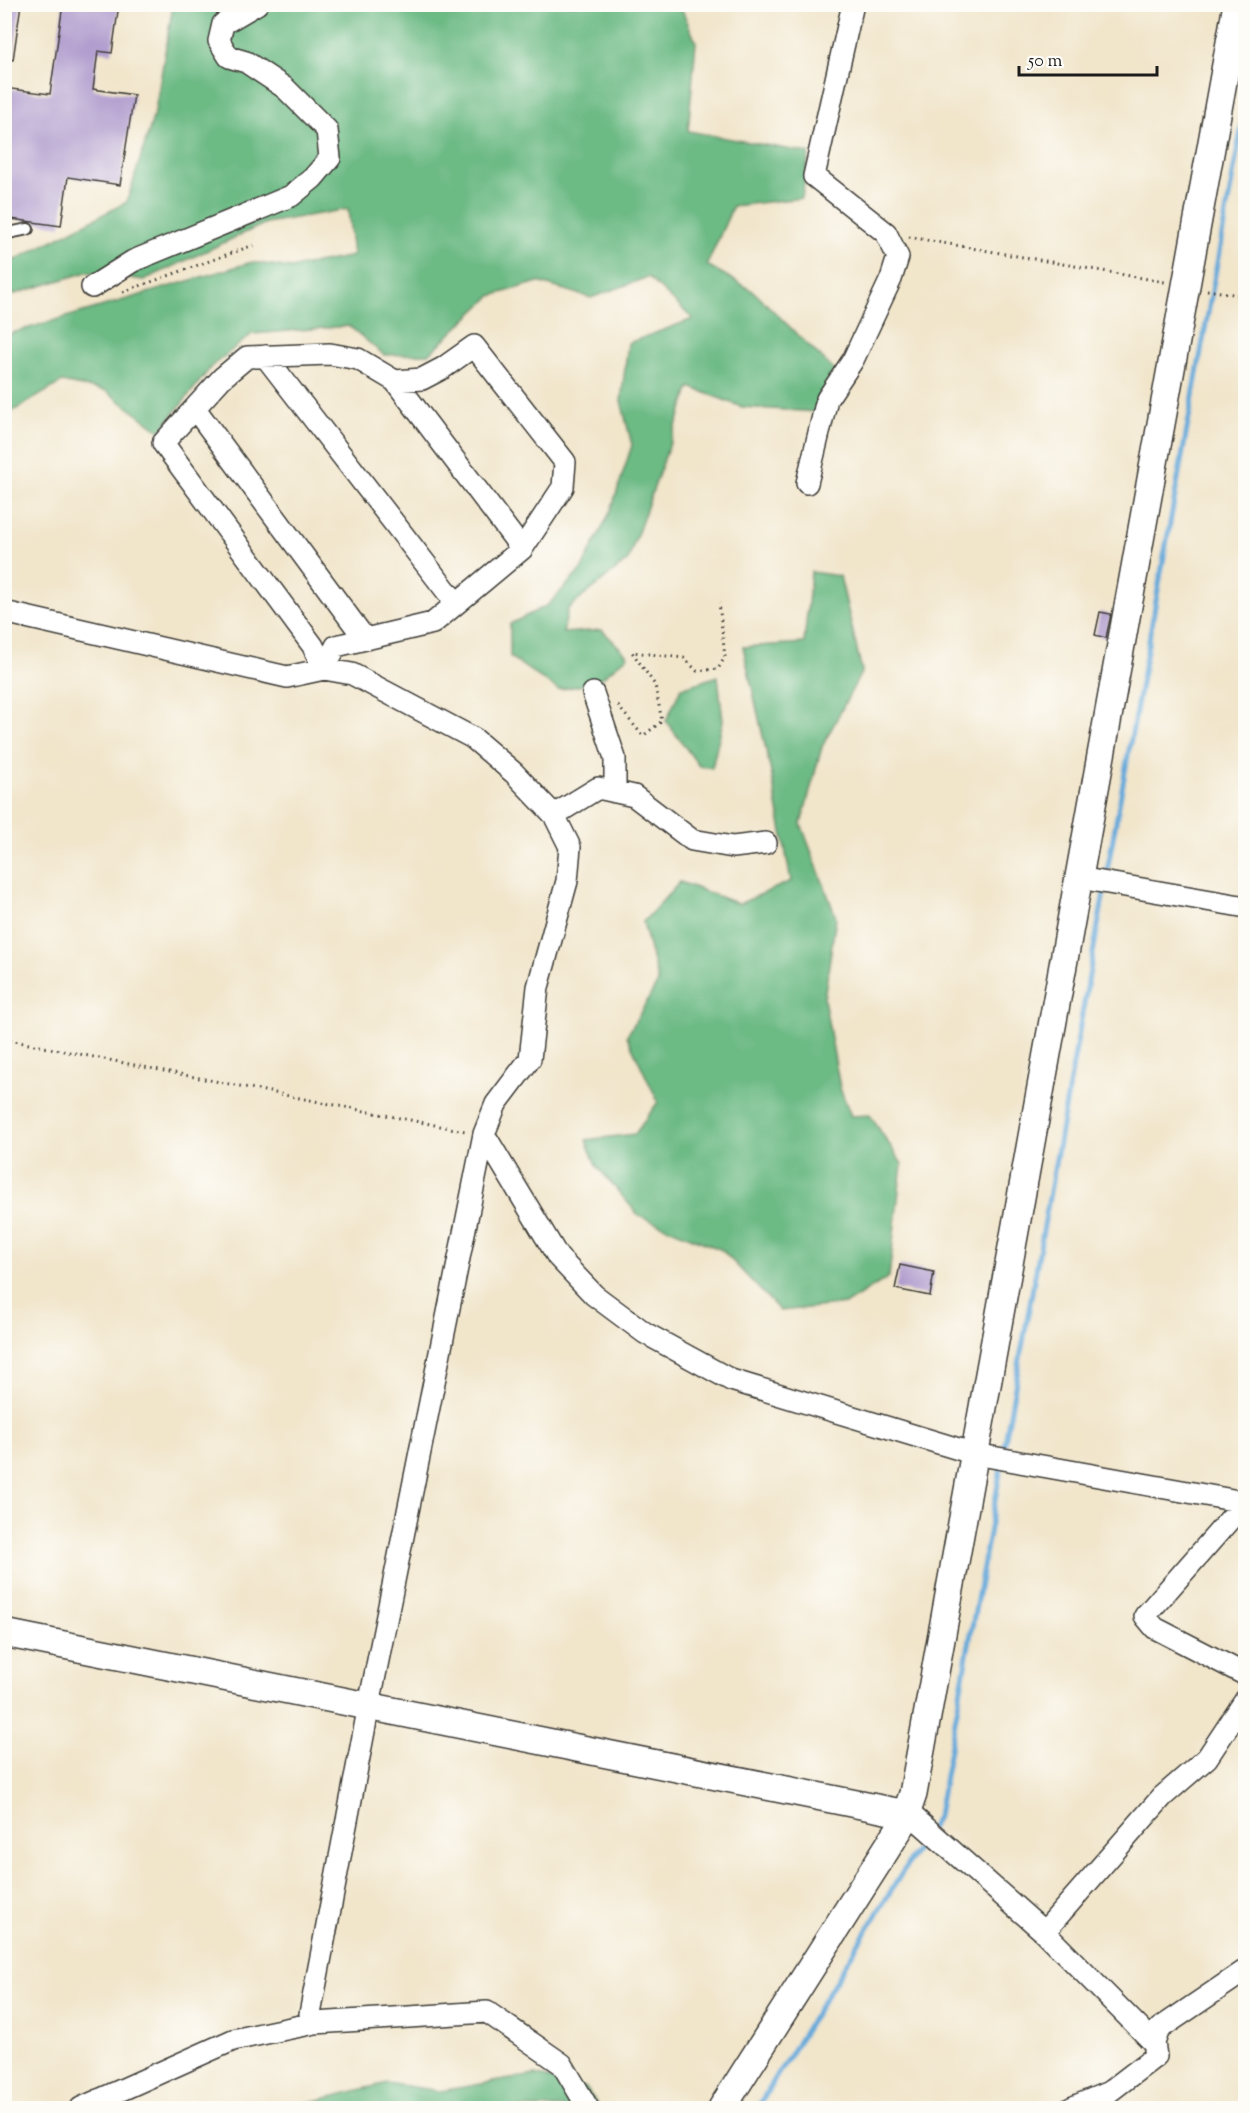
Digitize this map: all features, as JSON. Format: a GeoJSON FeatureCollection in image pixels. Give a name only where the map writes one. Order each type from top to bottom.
{"type":"FeatureCollection","features":[{"type":"Feature","properties":{"kind":"street"},"geometry":{"type":"LineString","coordinates":[[92,287],[133,261],[291,196],[313,178],[330,158],[327,130],[285,88],[246,62],[229,57],[219,41],[224,24],[257,4]]}},
{"type":"Feature","properties":{"kind":"street"},"geometry":{"type":"LineString","coordinates":[[807,483],[827,399],[853,360],[898,257],[886,233],[814,176],[853,4]]}},
{"type":"Feature","properties":{"kind":"street"},"geometry":{"type":"LineString","coordinates":[[722,2109],[903,1823],[911,1816],[913,1794],[1237,4]]}},
{"type":"Feature","properties":{"kind":"street"},"geometry":{"type":"LineString","coordinates":[[324,669],[336,646],[433,623],[455,602],[522,549],[563,487],[565,462],[474,346],[443,369],[422,379],[395,381]]}},
{"type":"Feature","properties":{"kind":"street"},"geometry":{"type":"LineString","coordinates":[[324,669],[313,646],[163,442],[196,410],[222,378],[248,357],[330,354],[358,359],[395,381],[522,549]]}},
{"type":"Feature","properties":{"kind":"street"},"geometry":{"type":"LineString","coordinates":[[265,356],[455,602]]}},
{"type":"Feature","properties":{"kind":"street"},"geometry":{"type":"LineString","coordinates":[[196,410],[365,639]]}},
{"type":"Feature","properties":{"kind":"street"},"geometry":{"type":"LineString","coordinates":[[4,612],[287,677],[324,669],[352,674],[472,738],[514,772],[554,815],[570,847],[567,881],[538,987],[530,1059],[496,1104],[484,1134],[369,1705],[310,2014],[315,2023]]}},
{"type":"Feature","properties":{"kind":"street"},"geometry":{"type":"LineString","coordinates":[[593,693],[615,758],[615,792]]}},
{"type":"Feature","properties":{"kind":"street"},"geometry":{"type":"LineString","coordinates":[[554,815],[598,788],[634,796],[692,840],[732,847],[766,843]]}},
{"type":"Feature","properties":{"kind":"street"},"geometry":{"type":"LineString","coordinates":[[1079,878],[1245,907]]}},
{"type":"Feature","properties":{"kind":"street"},"geometry":{"type":"LineString","coordinates":[[484,1134],[558,1257],[594,1295],[645,1332],[731,1380],[975,1454],[1015,1463],[1245,1502]]}},
{"type":"Feature","properties":{"kind":"street"},"geometry":{"type":"LineString","coordinates":[[1245,1502],[1145,1616],[1155,1628],[1245,1675]]}},
{"type":"Feature","properties":{"kind":"street"},"geometry":{"type":"LineString","coordinates":[[4,1633],[911,1816],[1044,1932],[1154,2043]]}},
{"type":"Feature","properties":{"kind":"street"},"geometry":{"type":"LineString","coordinates":[[1044,1932],[1162,1797],[1207,1758],[1245,1699]]}},
{"type":"Feature","properties":{"kind":"street"},"geometry":{"type":"LineString","coordinates":[[1071,2109],[1109,2092],[1156,2055],[1154,2043],[1159,2029],[1245,1970]]}},
{"type":"Feature","properties":{"kind":"street"},"geometry":{"type":"LineString","coordinates":[[81,2109],[233,2040],[315,2023],[487,2012],[562,2064],[588,2109]]}},
{"type":"Feature","properties":{"kind":"lane"},"geometry":{"type":"LineString","coordinates":[[4,234],[28,229]]}},
{"type":"Feature","properties":{"kind":"path"},"geometry":{"type":"LineString","coordinates":[[886,233],[1186,286]]}},
{"type":"Feature","properties":{"kind":"path"},"geometry":{"type":"LineString","coordinates":[[92,287],[111,296],[254,245]]}},
{"type":"Feature","properties":{"kind":"path"},"geometry":{"type":"LineString","coordinates":[[1233,294],[1245,296]]}},
{"type":"Feature","properties":{"kind":"path"},"geometry":{"type":"LineString","coordinates":[[593,693],[598,688],[627,713],[643,736],[662,721],[656,685],[632,652],[684,658],[697,671],[718,669],[725,657],[719,603]]}},
{"type":"Feature","properties":{"kind":"path"},"geometry":{"type":"LineString","coordinates":[[4,1040],[484,1134]]}},
{"type":"Feature","properties":{"kind":"green space"},"geometry":{"type":"Polygon","coordinates":[[[173,5],[680,5],[696,42],[688,131],[809,153],[802,198],[733,206],[707,265],[753,291],[837,373],[816,412],[742,407],[690,387],[628,560],[568,609],[563,633],[602,630],[628,656],[597,682],[558,690],[510,657],[510,624],[548,605],[581,570],[611,510],[632,445],[621,401],[628,343],[693,319],[648,277],[591,298],[538,282],[491,296],[429,354],[384,355],[349,326],[252,334],[212,366],[160,431],[106,391],[62,382],[5,416],[5,335],[252,262],[291,268],[353,256],[348,209],[266,223],[144,280],[87,272],[5,297],[5,265],[127,202],[155,111],[173,5]]]}},
{"type":"Feature","properties":{"kind":"green space"},"geometry":{"type":"Polygon","coordinates":[[[811,572],[840,576],[862,671],[822,747],[801,824],[836,917],[824,999],[840,1088],[851,1116],[870,1115],[902,1164],[889,1277],[846,1304],[780,1311],[722,1250],[639,1216],[596,1165],[586,1140],[635,1134],[658,1102],[627,1036],[658,982],[643,922],[680,882],[739,904],[791,881],[772,777],[743,647],[804,643],[811,572]]]}},
{"type":"Feature","properties":{"kind":"green space"},"geometry":{"type":"Polygon","coordinates":[[[718,676],[723,721],[712,768],[699,766],[666,721],[681,688],[718,676]]]}},
{"type":"Feature","properties":{"kind":"green space"},"geometry":{"type":"Polygon","coordinates":[[[535,2075],[586,2088],[599,2108],[286,2108],[387,2083],[440,2091],[535,2075]]]}},
{"type":"Feature","properties":{"kind":"building"},"geometry":{"type":"Polygon","coordinates":[[[4,4],[21,4],[13,60],[4,59],[4,4]]]}},
{"type":"Feature","properties":{"kind":"building"},"geometry":{"type":"Polygon","coordinates":[[[63,4],[119,4],[112,53],[98,51],[93,89],[134,95],[120,185],[68,177],[61,226],[4,218],[4,88],[50,94],[63,4]]]}},
{"type":"Feature","properties":{"kind":"building"},"geometry":{"type":"Polygon","coordinates":[[[1100,612],[1111,614],[1106,638],[1095,635],[1100,612]]]}},
{"type":"Feature","properties":{"kind":"building"},"geometry":{"type":"Polygon","coordinates":[[[900,1265],[934,1272],[930,1296],[895,1289],[900,1265]]]}},
{"type":"Feature","properties":{"kind":"waterway"},"geometry":{"type":"LineString","coordinates":[[1106,877],[1246,103]]}},
{"type":"Feature","properties":{"kind":"waterway"},"geometry":{"type":"LineString","coordinates":[[1003,1453],[1105,887]]}},
{"type":"Feature","properties":{"kind":"waterway"},"geometry":{"type":"LineString","coordinates":[[931,1827],[938,1815],[1002,1462]]}},
{"type":"Feature","properties":{"kind":"waterway"},"geometry":{"type":"LineString","coordinates":[[757,2108],[926,1834]]}}]}
